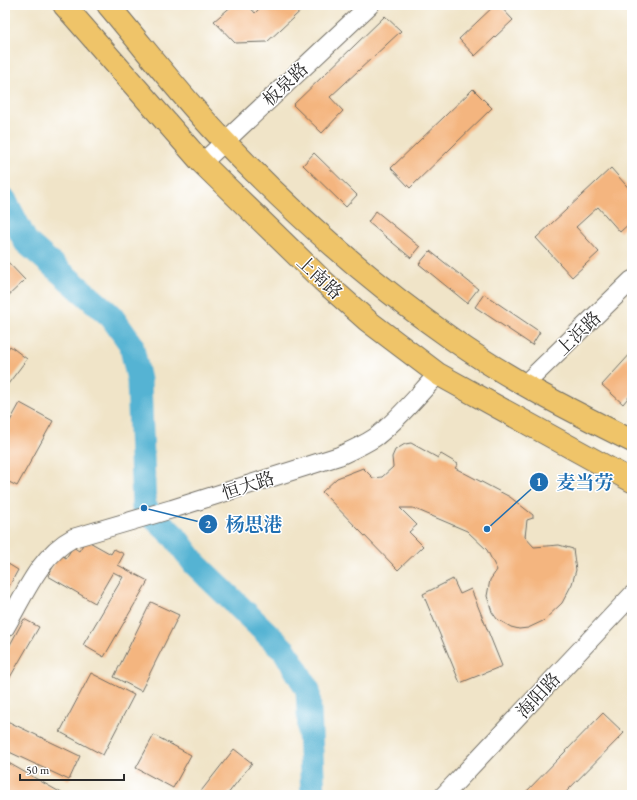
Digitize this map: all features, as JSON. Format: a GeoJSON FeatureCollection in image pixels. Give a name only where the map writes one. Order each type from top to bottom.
{"type":"FeatureCollection","features":[{"type":"Feature","properties":{"kind":"main road","name":"上南路"},"geometry":{"type":"LineString","coordinates":[[64,5],[202,164],[322,280],[368,321],[438,374],[632,481]]}},
{"type":"Feature","properties":{"kind":"main road","name":"上南路"},"geometry":{"type":"LineString","coordinates":[[108,5],[224,141],[281,197],[369,277],[452,339],[523,386],[632,441]]}},
{"type":"Feature","properties":{"kind":"street","name":"板泉路"},"geometry":{"type":"LineString","coordinates":[[202,164],[224,141],[370,5]]}},
{"type":"Feature","properties":{"kind":"street","name":"上浜路"},"geometry":{"type":"LineString","coordinates":[[523,386],[632,280]]}},
{"type":"Feature","properties":{"kind":"street","name":"恒大路"},"geometry":{"type":"LineString","coordinates":[[5,628],[41,565],[60,545],[73,538],[172,509],[338,456],[376,437],[392,424],[438,374]]}},
{"type":"Feature","properties":{"kind":"street","name":"海阳路"},"geometry":{"type":"LineString","coordinates":[[444,795],[632,595]]}},
{"type":"Feature","properties":{"kind":"building"},"geometry":{"type":"Polygon","coordinates":[[[233,5],[248,5],[255,13],[263,5],[307,5],[267,42],[235,43],[214,21],[233,5]]]}},
{"type":"Feature","properties":{"kind":"building"},"geometry":{"type":"Polygon","coordinates":[[[495,5],[499,5],[513,20],[475,56],[459,39],[495,5]]]}},
{"type":"Feature","properties":{"kind":"building"},"geometry":{"type":"Polygon","coordinates":[[[385,16],[401,31],[330,97],[343,111],[322,133],[293,105],[385,16]]]}},
{"type":"Feature","properties":{"kind":"building"},"geometry":{"type":"Polygon","coordinates":[[[473,89],[492,108],[410,188],[391,168],[473,89]]]}},
{"type":"Feature","properties":{"kind":"building"},"geometry":{"type":"Polygon","coordinates":[[[314,153],[357,195],[346,207],[303,165],[314,153]]]}},
{"type":"Feature","properties":{"kind":"building"},"geometry":{"type":"Polygon","coordinates":[[[611,168],[632,192],[632,221],[620,232],[598,207],[576,227],[599,252],[572,277],[536,238],[611,168]]]}},
{"type":"Feature","properties":{"kind":"building"},"geometry":{"type":"Polygon","coordinates":[[[376,211],[420,247],[411,258],[368,222],[376,211]]]}},
{"type":"Feature","properties":{"kind":"building"},"geometry":{"type":"Polygon","coordinates":[[[430,251],[478,289],[467,303],[419,264],[430,251]]]}},
{"type":"Feature","properties":{"kind":"building"},"geometry":{"type":"Polygon","coordinates":[[[5,259],[25,280],[5,299],[5,259]]]}},
{"type":"Feature","properties":{"kind":"building"},"geometry":{"type":"Polygon","coordinates":[[[484,294],[540,332],[532,345],[475,307],[484,294]]]}},
{"type":"Feature","properties":{"kind":"building"},"geometry":{"type":"Polygon","coordinates":[[[10,346],[27,359],[5,388],[5,353],[10,346]]]}},
{"type":"Feature","properties":{"kind":"building"},"geometry":{"type":"Polygon","coordinates":[[[632,352],[632,393],[623,404],[602,385],[632,352]]]}},
{"type":"Feature","properties":{"kind":"building"},"geometry":{"type":"Polygon","coordinates":[[[20,403],[53,421],[17,486],[5,480],[5,430],[20,403]]]}},
{"type":"Feature","properties":{"kind":"building"},"geometry":{"type":"Polygon","coordinates":[[[411,443],[438,458],[441,454],[458,464],[455,468],[510,497],[533,515],[533,518],[527,520],[525,537],[534,547],[559,545],[573,549],[576,570],[572,584],[562,603],[543,621],[528,628],[519,629],[511,627],[497,619],[492,612],[487,596],[490,580],[497,570],[487,550],[467,531],[413,508],[400,508],[417,525],[409,532],[423,546],[398,570],[322,492],[337,478],[363,468],[373,478],[382,477],[393,467],[392,457],[395,450],[405,444],[411,443]]]}},
{"type":"Feature","properties":{"kind":"building"},"geometry":{"type":"Polygon","coordinates":[[[86,540],[111,554],[114,549],[124,554],[118,565],[148,581],[104,657],[83,645],[123,577],[113,572],[95,603],[48,576],[60,554],[66,558],[73,547],[79,551],[86,540]]]}},
{"type":"Feature","properties":{"kind":"building"},"geometry":{"type":"Polygon","coordinates":[[[5,562],[18,570],[5,594],[5,562]]]}},
{"type":"Feature","properties":{"kind":"building"},"geometry":{"type":"Polygon","coordinates":[[[453,579],[460,594],[471,589],[502,666],[460,683],[423,594],[453,579]]]}},
{"type":"Feature","properties":{"kind":"building"},"geometry":{"type":"Polygon","coordinates":[[[151,602],[179,615],[141,691],[114,677],[151,602]]]}},
{"type":"Feature","properties":{"kind":"building"},"geometry":{"type":"Polygon","coordinates":[[[24,619],[39,627],[5,686],[5,654],[24,619]]]}},
{"type":"Feature","properties":{"kind":"building"},"geometry":{"type":"Polygon","coordinates":[[[91,673],[134,695],[103,755],[60,732],[91,673]]]}},
{"type":"Feature","properties":{"kind":"building"},"geometry":{"type":"Polygon","coordinates":[[[603,713],[624,733],[563,795],[523,795],[603,713]]]}},
{"type":"Feature","properties":{"kind":"building"},"geometry":{"type":"Polygon","coordinates":[[[7,721],[80,756],[69,780],[5,750],[5,726],[7,721]]]}},
{"type":"Feature","properties":{"kind":"building"},"geometry":{"type":"Polygon","coordinates":[[[154,735],[191,755],[173,788],[136,768],[154,735]]]}},
{"type":"Feature","properties":{"kind":"building"},"geometry":{"type":"Polygon","coordinates":[[[234,749],[252,763],[227,795],[198,795],[234,749]]]}},
{"type":"Feature","properties":{"kind":"building"},"geometry":{"type":"Polygon","coordinates":[[[5,761],[65,795],[5,795],[5,761]]]}},
{"type":"Feature","properties":{"kind":"waterway"},"geometry":{"type":"LineString","coordinates":[[5,201],[26,242],[111,316],[131,344],[139,380],[144,508],[175,537],[195,564],[285,651],[308,690],[313,795]]}},
{"type":"Feature","properties":{"kind":"place","name":"杨思港"},"geometry":{"type":"Point","coordinates":[144,508]}},
{"type":"Feature","properties":{"kind":"place","name":"麦当劳"},"geometry":{"type":"Point","coordinates":[487,529]}}]}
